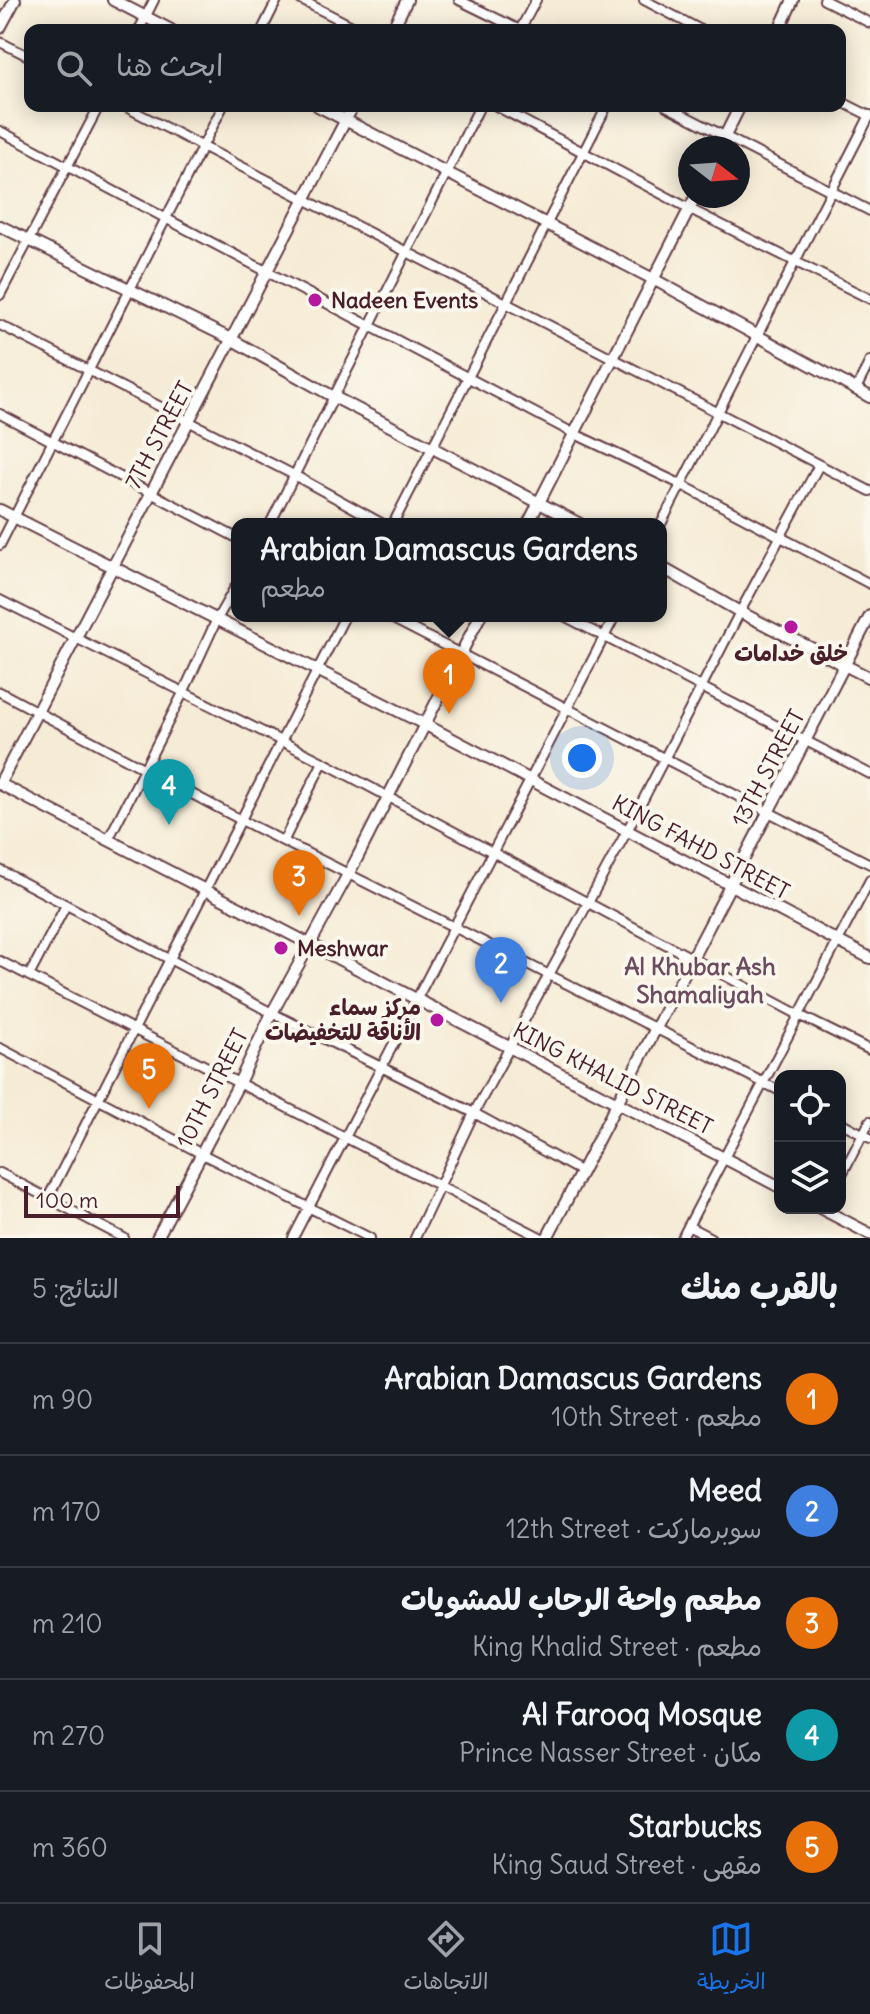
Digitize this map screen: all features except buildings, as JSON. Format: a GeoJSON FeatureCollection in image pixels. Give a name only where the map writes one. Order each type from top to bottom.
{"type":"FeatureCollection","features":[{"type":"Feature","properties":{"kind":"street"},"geometry":{"type":"LineString","coordinates":[[0,28],[15,0]]}},
{"type":"Feature","properties":{"kind":"street"},"geometry":{"type":"LineString","coordinates":[[113,0],[159,24]]}},
{"type":"Feature","properties":{"kind":"street"},"geometry":{"type":"LineString","coordinates":[[142,24],[154,0]]}},
{"type":"Feature","properties":{"kind":"street"},"geometry":{"type":"LineString","coordinates":[[265,24],[277,0]]}},
{"type":"Feature","properties":{"kind":"street"},"geometry":{"type":"LineString","coordinates":[[301,0],[348,24]]}},
{"type":"Feature","properties":{"kind":"street"},"geometry":{"type":"LineString","coordinates":[[395,24],[407,0]]}},
{"type":"Feature","properties":{"kind":"street"},"geometry":{"type":"LineString","coordinates":[[459,0],[508,24]]}},
{"type":"Feature","properties":{"kind":"street"},"geometry":{"type":"LineString","coordinates":[[523,24],[536,0]]}},
{"type":"Feature","properties":{"kind":"street"},"geometry":{"type":"LineString","coordinates":[[644,0],[659,3],[692,24]]}},
{"type":"Feature","properties":{"kind":"street"},"geometry":{"type":"LineString","coordinates":[[782,24],[793,0]]}},
{"type":"Feature","properties":{"kind":"street"},"geometry":{"type":"LineString","coordinates":[[824,0],[870,23]]}},
{"type":"Feature","properties":{"kind":"street"},"geometry":{"type":"LineString","coordinates":[[0,42],[24,54]]}},
{"type":"Feature","properties":{"kind":"street"},"geometry":{"type":"LineString","coordinates":[[664,518],[870,116],[846,104]]}},
{"type":"Feature","properties":{"kind":"street"},"geometry":{"type":"LineString","coordinates":[[0,295],[96,112]]}},
{"type":"Feature","properties":{"kind":"street"},"geometry":{"type":"LineString","coordinates":[[135,112],[870,491]]}},
{"type":"Feature","properties":{"kind":"street"},"geometry":{"type":"LineString","coordinates":[[0,545],[220,112]]}},
{"type":"Feature","properties":{"kind":"street"},"geometry":{"type":"LineString","coordinates":[[330,112],[655,280],[870,397]]}},
{"type":"Feature","properties":{"kind":"street","name":"7TH STREET"},"geometry":{"type":"LineString","coordinates":[[0,784],[350,112]]}},
{"type":"Feature","properties":{"kind":"street"},"geometry":{"type":"LineString","coordinates":[[273,518],[477,112]]}},
{"type":"Feature","properties":{"kind":"street"},"geometry":{"type":"LineString","coordinates":[[507,112],[690,209],[870,299]]}},
{"type":"Feature","properties":{"kind":"street"},"geometry":{"type":"LineString","coordinates":[[396,518],[604,112]]}},
{"type":"Feature","properties":{"kind":"street"},"geometry":{"type":"LineString","coordinates":[[677,112],[722,136]]}},
{"type":"Feature","properties":{"kind":"street"},"geometry":{"type":"LineString","coordinates":[[725,136],[737,112]]}},
{"type":"Feature","properties":{"kind":"street"},"geometry":{"type":"LineString","coordinates":[[0,131],[575,434],[680,484],[870,584]]}},
{"type":"Feature","properties":{"kind":"street"},"geometry":{"type":"LineString","coordinates":[[750,151],[870,211]]}},
{"type":"Feature","properties":{"kind":"street"},"geometry":{"type":"LineString","coordinates":[[531,518],[690,209]]}},
{"type":"Feature","properties":{"kind":"street"},"geometry":{"type":"LineString","coordinates":[[0,226],[231,339],[334,397],[569,518]]}},
{"type":"Feature","properties":{"kind":"street"},"geometry":{"type":"LineString","coordinates":[[0,325],[372,518]]}},
{"type":"Feature","properties":{"kind":"street"},"geometry":{"type":"LineString","coordinates":[[856,389],[870,361]]}},
{"type":"Feature","properties":{"kind":"street"},"geometry":{"type":"LineString","coordinates":[[0,414],[231,535]]}},
{"type":"Feature","properties":{"kind":"street"},"geometry":{"type":"LineString","coordinates":[[415,1238],[474,1113],[666,759],[819,465]]}},
{"type":"Feature","properties":{"kind":"street","name":"KING FAHD STREET"},"geometry":{"type":"LineString","coordinates":[[0,510],[426,725],[870,958]]}},
{"type":"Feature","properties":{"kind":"street"},"geometry":{"type":"LineString","coordinates":[[667,570],[740,612],[870,678]]}},
{"type":"Feature","properties":{"kind":"street"},"geometry":{"type":"LineString","coordinates":[[108,840],[231,594]]}},
{"type":"Feature","properties":{"kind":"street"},"geometry":{"type":"LineString","coordinates":[[0,600],[323,762],[870,1050]]}},
{"type":"Feature","properties":{"kind":"street","name":"13TH STREET"},"geometry":{"type":"LineString","coordinates":[[544,1238],[582,1172],[870,616]]}},
{"type":"Feature","properties":{"kind":"street"},"geometry":{"type":"LineString","coordinates":[[48,1198],[342,622]]}},
{"type":"Feature","properties":{"kind":"street"},"geometry":{"type":"LineString","coordinates":[[398,622],[870,864]]}},
{"type":"Feature","properties":{"kind":"street","name":"10TH STREET"},"geometry":{"type":"LineString","coordinates":[[157,1238],[238,1085],[272,1013],[350,873],[477,622]]}},
{"type":"Feature","properties":{"kind":"street"},"geometry":{"type":"LineString","coordinates":[[576,622],[870,774]]}},
{"type":"Feature","properties":{"kind":"street"},"geometry":{"type":"LineString","coordinates":[[293,1238],[415,997],[612,622]]}},
{"type":"Feature","properties":{"kind":"street"},"geometry":{"type":"LineString","coordinates":[[0,692],[241,820],[774,1088]]}},
{"type":"Feature","properties":{"kind":"street"},"geometry":{"type":"LineString","coordinates":[[284,840],[323,762]]}},
{"type":"Feature","properties":{"kind":"street","name":"KING KHALID STREET"},"geometry":{"type":"LineString","coordinates":[[0,784],[774,1184]]}},
{"type":"Feature","properties":{"kind":"street"},"geometry":{"type":"LineString","coordinates":[[0,870],[272,1013],[474,1113],[582,1172]]}},
{"type":"Feature","properties":{"kind":"street"},"geometry":{"type":"LineString","coordinates":[[682,1238],[870,880]]}},
{"type":"Feature","properties":{"kind":"street"},"geometry":{"type":"LineString","coordinates":[[29,976],[66,905]]}},
{"type":"Feature","properties":{"kind":"street"},"geometry":{"type":"LineString","coordinates":[[1,963],[544,1238]]}},
{"type":"Feature","properties":{"kind":"street"},"geometry":{"type":"LineString","coordinates":[[0,1048],[370,1238]]}},
{"type":"Feature","properties":{"kind":"street"},"geometry":{"type":"LineString","coordinates":[[846,1168],[866,1136],[870,1121]]}},
{"type":"Feature","properties":{"kind":"street"},"geometry":{"type":"LineString","coordinates":[[846,1125],[866,1136]]}},
{"type":"Feature","properties":{"kind":"street"},"geometry":{"type":"LineString","coordinates":[[0,1173],[124,1238]]}},
{"type":"Feature","properties":{"kind":"street"},"geometry":{"type":"LineString","coordinates":[[832,1214],[870,1234]]}},
{"type":"Feature","properties":{"kind":"street"},"geometry":{"type":"LineString","coordinates":[[688,1226],[711,1238]]}},
{"type":"Feature","properties":{"kind":"place","name":"Nadeen Events"},"geometry":{"type":"Point","coordinates":[315,300]}},
{"type":"Feature","properties":{"kind":"place","name":"خلق خدامات"},"geometry":{"type":"Point","coordinates":[791,627]}},
{"type":"Feature","properties":{"kind":"place","name":"Arabian Damascus Gardens"},"geometry":{"type":"Point","coordinates":[449,714]}},
{"type":"Feature","properties":{"kind":"place","name":"Al Farooq Mosque"},"geometry":{"type":"Point","coordinates":[169,825]}},
{"type":"Feature","properties":{"kind":"place","name":"مطعم واحة الرحاب للمشويات"},"geometry":{"type":"Point","coordinates":[299,916]}},
{"type":"Feature","properties":{"kind":"place","name":"Meshwar"},"geometry":{"type":"Point","coordinates":[281,948]}},
{"type":"Feature","properties":{"kind":"place","name":"Meed"},"geometry":{"type":"Point","coordinates":[501,1003]}},
{"type":"Feature","properties":{"kind":"place","name":"مركز سماء الأناقة للتخفيضات"},"geometry":{"type":"Point","coordinates":[437,1020]}},
{"type":"Feature","properties":{"kind":"place","name":"Starbucks"},"geometry":{"type":"Point","coordinates":[149,1109]}},
{"type":"Feature","properties":{"kind":"district","name":"Al Khubar Ash Shamaliyah"},"geometry":{"type":"Point","coordinates":[700,980]}}]}
